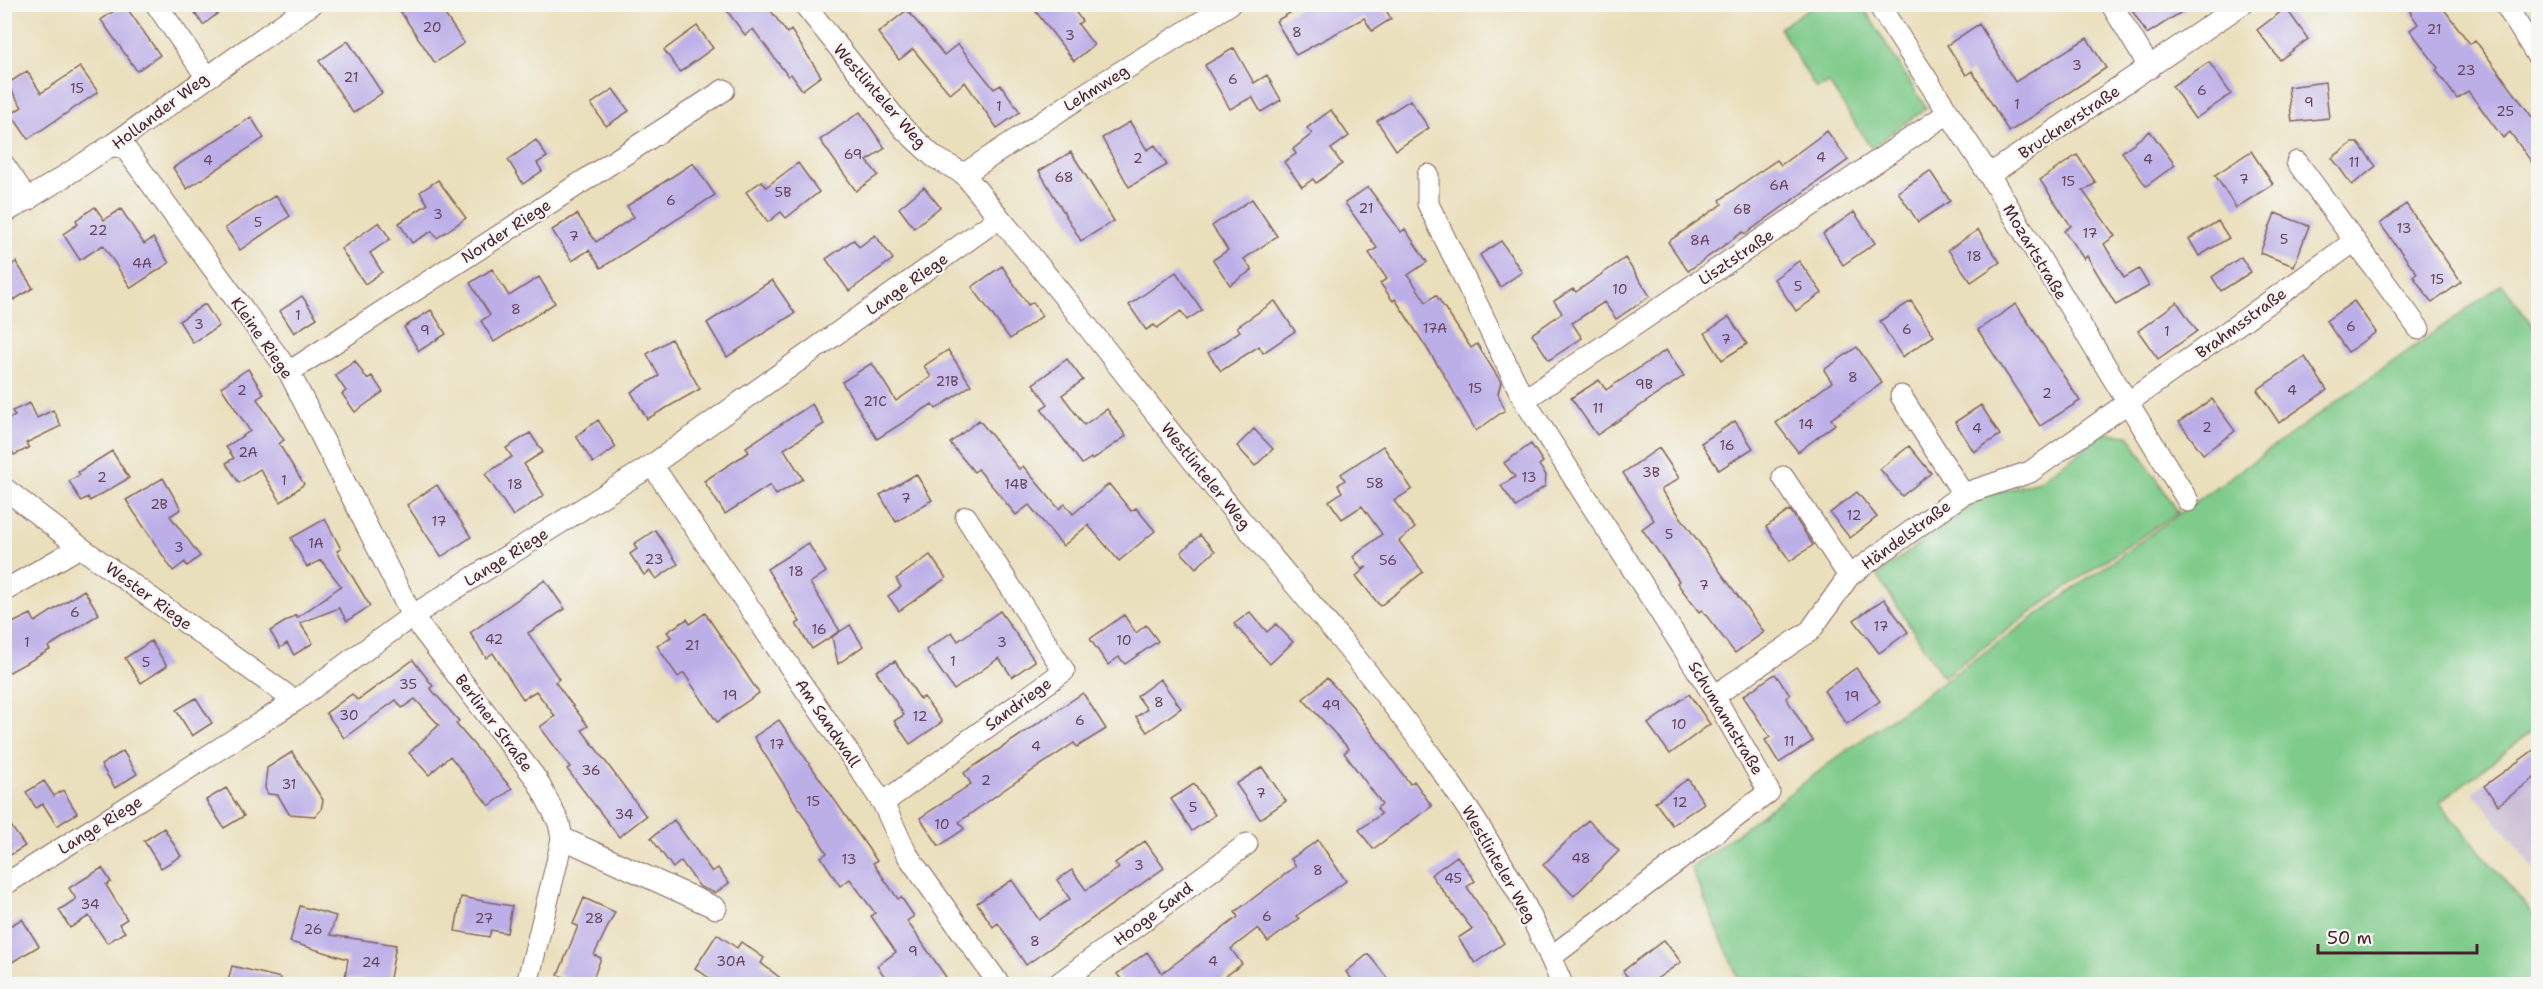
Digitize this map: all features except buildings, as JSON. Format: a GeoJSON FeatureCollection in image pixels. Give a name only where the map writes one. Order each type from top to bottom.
{"type":"FeatureCollection","features":[{"type":"Feature","properties":{"kind":"street"},"geometry":{"type":"LineString","coordinates":[[156,4],[206,76]]}},
{"type":"Feature","properties":{"kind":"street","name":"Hollander Weg"},"geometry":{"type":"LineString","coordinates":[[4,213],[114,146],[206,76],[312,4]]}},
{"type":"Feature","properties":{"kind":"street","name":"Westlinteler Weg"},"geometry":{"type":"LineString","coordinates":[[804,4],[904,129],[934,157],[964,174],[1201,472],[1379,686],[1478,823],[1551,957],[1562,984]]}},
{"type":"Feature","properties":{"kind":"street","name":"Lehmweg"},"geometry":{"type":"LineString","coordinates":[[964,174],[1085,94],[1230,4]]}},
{"type":"Feature","properties":{"kind":"street","name":"Mozartstraße"},"geometry":{"type":"LineString","coordinates":[[1878,4],[1989,175],[2188,501]]}},
{"type":"Feature","properties":{"kind":"street","name":"Brucknerstraße"},"geometry":{"type":"LineString","coordinates":[[1989,175],[2242,4]]}},
{"type":"Feature","properties":{"kind":"street"},"geometry":{"type":"LineString","coordinates":[[2505,4],[2538,57]]}},
{"type":"Feature","properties":{"kind":"street"},"geometry":{"type":"LineString","coordinates":[[2113,7],[2150,68]]}},
{"type":"Feature","properties":{"kind":"street","name":"Norder Riege"},"geometry":{"type":"LineString","coordinates":[[288,372],[724,90]]}},
{"type":"Feature","properties":{"kind":"street","name":"Lisztstraße"},"geometry":{"type":"LineString","coordinates":[[1524,400],[1948,113]]}},
{"type":"Feature","properties":{"kind":"street","name":"Kleine Riege"},"geometry":{"type":"LineString","coordinates":[[114,146],[125,148],[288,372],[412,616]]}},
{"type":"Feature","properties":{"kind":"street"},"geometry":{"type":"LineString","coordinates":[[2297,162],[2419,329]]}},
{"type":"Feature","properties":{"kind":"street"},"geometry":{"type":"LineString","coordinates":[[4,165],[28,200]]}},
{"type":"Feature","properties":{"kind":"street"},"geometry":{"type":"LineString","coordinates":[[1428,175],[1428,204],[1524,400]]}},
{"type":"Feature","properties":{"kind":"street","name":"Lange Riege"},"geometry":{"type":"LineString","coordinates":[[4,885],[295,701],[412,616],[651,465],[999,218]]}},
{"type":"Feature","properties":{"kind":"street","name":"Brahmsstraße"},"geometry":{"type":"LineString","coordinates":[[2127,404],[2355,241]]}},
{"type":"Feature","properties":{"kind":"street","name":"Händelstraße"},"geometry":{"type":"LineString","coordinates":[[1901,396],[1963,494]]}},
{"type":"Feature","properties":{"kind":"street","name":"Schumannstraße"},"geometry":{"type":"LineString","coordinates":[[1524,400],[1714,696],[1769,792],[1551,957]]}},
{"type":"Feature","properties":{"kind":"street","name":"Händelstraße"},"geometry":{"type":"LineString","coordinates":[[1714,696],[1810,631],[1849,576],[1963,494],[2030,471],[2127,404]]}},
{"type":"Feature","properties":{"kind":"street","name":"Am Sandwall"},"geometry":{"type":"LineString","coordinates":[[651,465],[883,803],[906,854],[999,984]]}},
{"type":"Feature","properties":{"kind":"street","name":"Händelstraße"},"geometry":{"type":"LineString","coordinates":[[1783,477],[1849,576]]}},
{"type":"Feature","properties":{"kind":"street","name":"Wester Riege"},"geometry":{"type":"LineString","coordinates":[[4,488],[80,547],[295,701]]}},
{"type":"Feature","properties":{"kind":"street","name":"Sandriege"},"geometry":{"type":"LineString","coordinates":[[883,803],[1064,671],[966,517]]}},
{"type":"Feature","properties":{"kind":"street"},"geometry":{"type":"LineString","coordinates":[[4,591],[80,547]]}},
{"type":"Feature","properties":{"kind":"street","name":"Berliner Straße"},"geometry":{"type":"LineString","coordinates":[[412,616],[537,780],[559,823],[562,838]]}},
{"type":"Feature","properties":{"kind":"street"},"geometry":{"type":"LineString","coordinates":[[527,984],[562,838],[716,908]]}},
{"type":"Feature","properties":{"kind":"street","name":"Hooge Sand"},"geometry":{"type":"LineString","coordinates":[[1058,984],[1247,844]]}},
{"type":"Feature","properties":{"kind":"shaded area"},"geometry":{"type":"Polygon","coordinates":[[[2538,744],[2538,873],[2473,792],[2538,744]]]}},
{"type":"Feature","properties":{"kind":"green space"},"geometry":{"type":"Polygon","coordinates":[[[1814,5],[1862,5],[1926,108],[1871,148],[1829,83],[1816,89],[1780,28],[1814,5]]]}},
{"type":"Feature","properties":{"kind":"green space"},"geometry":{"type":"Polygon","coordinates":[[[2502,284],[2538,333],[2538,726],[2439,803],[2538,920],[2538,984],[1741,984],[1691,868],[1846,751],[2502,284]]]}},
{"type":"Feature","properties":{"kind":"green space"},"geometry":{"type":"Polygon","coordinates":[[[2106,433],[2128,435],[2178,512],[2065,588],[1943,677],[1877,575],[1983,497],[2039,481],[2106,433]]]}}]}
